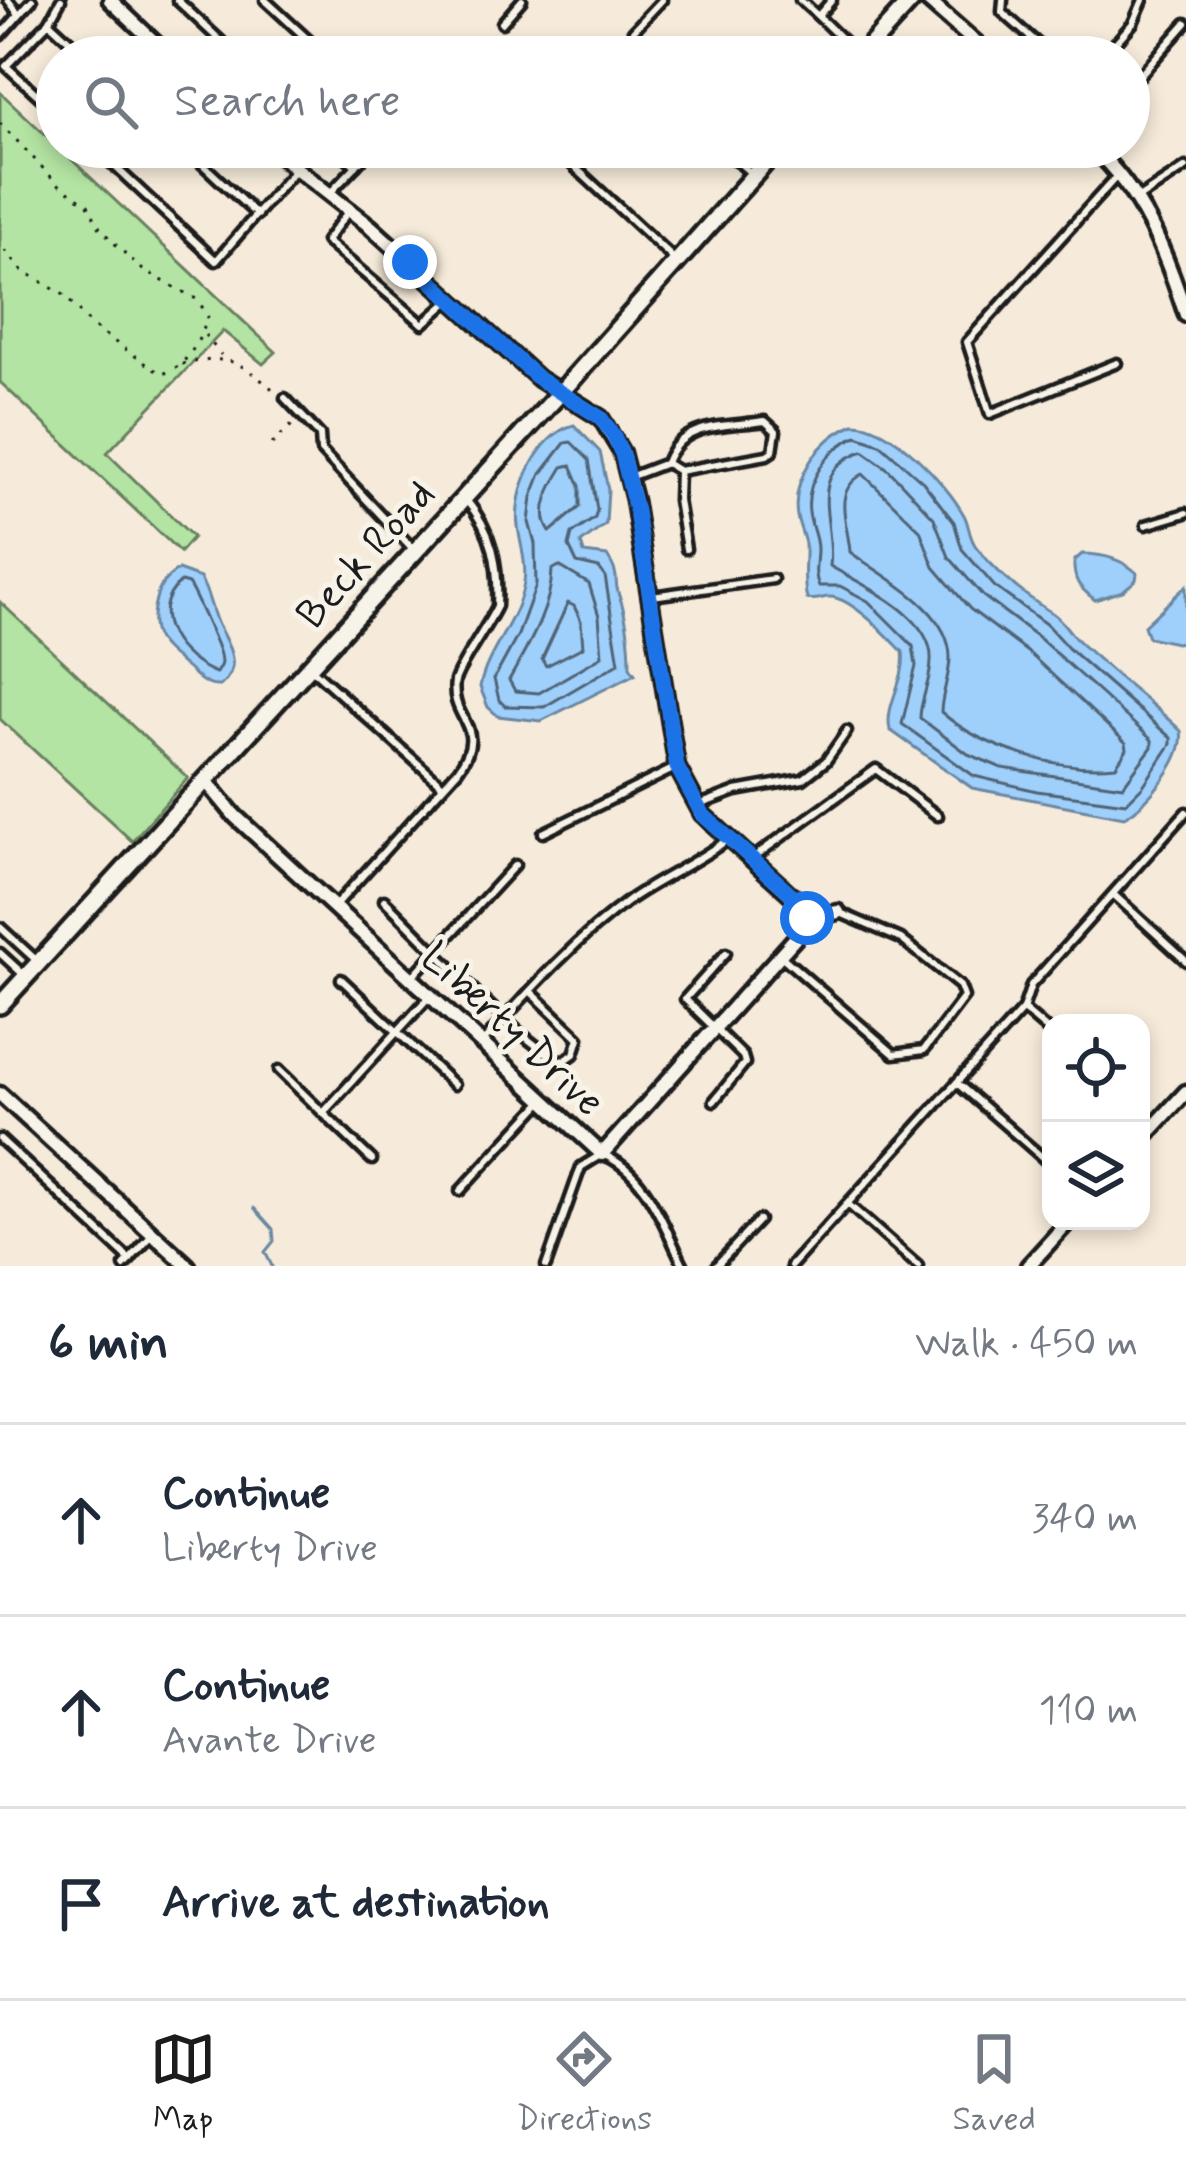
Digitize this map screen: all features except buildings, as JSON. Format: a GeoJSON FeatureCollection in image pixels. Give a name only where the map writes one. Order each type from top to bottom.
{"type":"FeatureCollection","features":[{"type":"Feature","properties":{"kind":"street"},"geometry":{"type":"LineString","coordinates":[[110,0],[148,36]]}},
{"type":"Feature","properties":{"kind":"street"},"geometry":{"type":"LineString","coordinates":[[879,36],[912,0]]}},
{"type":"Feature","properties":{"kind":"street"},"geometry":{"type":"LineString","coordinates":[[927,0],[968,36]]}},
{"type":"Feature","properties":{"kind":"street","name":"Beck Road"},"geometry":{"type":"LineString","coordinates":[[0,1005],[562,392],[760,168]]}},
{"type":"Feature","properties":{"kind":"street"},"geometry":{"type":"LineString","coordinates":[[1112,168],[1137,199],[1180,277],[1186,312]]}},
{"type":"Feature","properties":{"kind":"street"},"geometry":{"type":"LineString","coordinates":[[296,169],[350,209],[539,379],[601,418],[622,454],[628,478],[677,767],[696,806],[799,902],[807,918],[838,912]]}},
{"type":"Feature","properties":{"kind":"street","name":"Liberty Drive"},"geometry":{"type":"LineString","coordinates":[[207,782],[236,816],[602,1154],[802,933],[807,918]]}},
{"type":"Feature","properties":{"kind":"street"},"geometry":{"type":"LineString","coordinates":[[1150,1131],[1186,1092]]}},
{"type":"Feature","properties":{"kind":"street"},"geometry":{"type":"LineString","coordinates":[[0,1094],[188,1266]]}},
{"type":"Feature","properties":{"kind":"street"},"geometry":{"type":"LineString","coordinates":[[1028,1266],[1061,1230]]}},
{"type":"Feature","properties":{"kind":"lane"},"geometry":{"type":"LineString","coordinates":[[8,0],[19,14]]}},
{"type":"Feature","properties":{"kind":"lane"},"geometry":{"type":"LineString","coordinates":[[0,36],[32,0]]}},
{"type":"Feature","properties":{"kind":"lane"},"geometry":{"type":"LineString","coordinates":[[36,94],[6,66],[49,22],[61,0]]}},
{"type":"Feature","properties":{"kind":"lane"},"geometry":{"type":"LineString","coordinates":[[177,0],[216,36]]}},
{"type":"Feature","properties":{"kind":"lane"},"geometry":{"type":"LineString","coordinates":[[265,0],[304,36]]}},
{"type":"Feature","properties":{"kind":"lane"},"geometry":{"type":"LineString","coordinates":[[502,22],[522,0]]}},
{"type":"Feature","properties":{"kind":"lane"},"geometry":{"type":"LineString","coordinates":[[631,36],[662,0]]}},
{"type":"Feature","properties":{"kind":"lane"},"geometry":{"type":"LineString","coordinates":[[800,0],[838,36]]}},
{"type":"Feature","properties":{"kind":"lane"},"geometry":{"type":"LineString","coordinates":[[818,16],[832,0]]}},
{"type":"Feature","properties":{"kind":"lane"},"geometry":{"type":"LineString","coordinates":[[1003,0],[1002,12],[1028,36]]}},
{"type":"Feature","properties":{"kind":"lane"},"geometry":{"type":"LineString","coordinates":[[1122,36],[1143,0]]}},
{"type":"Feature","properties":{"kind":"lane"},"geometry":{"type":"LineString","coordinates":[[49,22],[64,36]]}},
{"type":"Feature","properties":{"kind":"lane"},"geometry":{"type":"LineString","coordinates":[[1150,64],[1186,23]]}},
{"type":"Feature","properties":{"kind":"lane"},"geometry":{"type":"LineString","coordinates":[[1137,199],[1186,167]]}},
{"type":"Feature","properties":{"kind":"lane"},"geometry":{"type":"LineString","coordinates":[[116,168],[216,261],[296,169]]}},
{"type":"Feature","properties":{"kind":"lane"},"geometry":{"type":"LineString","coordinates":[[207,168],[257,215]]}},
{"type":"Feature","properties":{"kind":"lane"},"geometry":{"type":"LineString","coordinates":[[330,193],[354,168]]}},
{"type":"Feature","properties":{"kind":"lane"},"geometry":{"type":"LineString","coordinates":[[576,168],[676,261]]}},
{"type":"Feature","properties":{"kind":"lane"},"geometry":{"type":"LineString","coordinates":[[744,168],[753,176]]}},
{"type":"Feature","properties":{"kind":"lane"},"geometry":{"type":"LineString","coordinates":[[1117,363],[990,415],[968,342],[1118,174]]}},
{"type":"Feature","properties":{"kind":"lane"},"geometry":{"type":"LineString","coordinates":[[350,209],[326,241],[423,324],[450,300]]}},
{"type":"Feature","properties":{"kind":"lane"},"geometry":{"type":"LineString","coordinates":[[284,398],[320,435],[321,451],[415,550]]}},
{"type":"Feature","properties":{"kind":"lane"},"geometry":{"type":"LineString","coordinates":[[628,478],[666,463],[677,439],[690,432],[765,422],[776,431],[773,451],[767,455],[679,471],[666,463]]}},
{"type":"Feature","properties":{"kind":"lane"},"geometry":{"type":"LineString","coordinates":[[679,471],[686,549]]}},
{"type":"Feature","properties":{"kind":"lane"},"geometry":{"type":"LineString","coordinates":[[334,907],[472,747],[455,681],[497,606],[492,538],[463,497]]}},
{"type":"Feature","properties":{"kind":"lane"},"geometry":{"type":"LineString","coordinates":[[1146,525],[1186,513]]}},
{"type":"Feature","properties":{"kind":"lane"},"geometry":{"type":"LineString","coordinates":[[649,597],[773,579]]}},
{"type":"Feature","properties":{"kind":"lane"},"geometry":{"type":"LineString","coordinates":[[309,667],[443,786]]}},
{"type":"Feature","properties":{"kind":"lane"},"geometry":{"type":"LineString","coordinates":[[696,806],[736,790],[803,779],[826,760],[847,731]]}},
{"type":"Feature","properties":{"kind":"lane"},"geometry":{"type":"LineString","coordinates":[[542,833],[677,767]]}},
{"type":"Feature","properties":{"kind":"lane"},"geometry":{"type":"LineString","coordinates":[[751,859],[876,769],[938,816]]}},
{"type":"Feature","properties":{"kind":"lane"},"geometry":{"type":"LineString","coordinates":[[790,1266],[1023,1009],[1031,985],[1186,812]]}},
{"type":"Feature","properties":{"kind":"lane"},"geometry":{"type":"LineString","coordinates":[[482,1043],[572,946],[618,909],[728,839]]}},
{"type":"Feature","properties":{"kind":"lane"},"geometry":{"type":"LineString","coordinates":[[411,978],[515,865]]}},
{"type":"Feature","properties":{"kind":"lane"},"geometry":{"type":"LineString","coordinates":[[1113,894],[1186,961]]}},
{"type":"Feature","properties":{"kind":"lane"},"geometry":{"type":"LineString","coordinates":[[384,900],[506,1018],[551,1058],[564,1061],[574,1054],[578,1039],[530,991]]}},
{"type":"Feature","properties":{"kind":"lane"},"geometry":{"type":"LineString","coordinates":[[781,956],[894,1054],[924,1050],[964,997],[960,986],[901,939],[838,912]]}},
{"type":"Feature","properties":{"kind":"lane"},"geometry":{"type":"LineString","coordinates":[[0,927],[39,963]]}},
{"type":"Feature","properties":{"kind":"lane"},"geometry":{"type":"LineString","coordinates":[[0,952],[26,976]]}},
{"type":"Feature","properties":{"kind":"lane"},"geometry":{"type":"LineString","coordinates":[[714,1101],[745,1063],[685,999],[726,952]]}},
{"type":"Feature","properties":{"kind":"lane"},"geometry":{"type":"LineString","coordinates":[[341,979],[454,1085]]}},
{"type":"Feature","properties":{"kind":"lane"},"geometry":{"type":"LineString","coordinates":[[323,1113],[430,995]]}},
{"type":"Feature","properties":{"kind":"lane"},"geometry":{"type":"LineString","coordinates":[[1023,1009],[1042,1025]]}},
{"type":"Feature","properties":{"kind":"lane"},"geometry":{"type":"LineString","coordinates":[[279,1070],[372,1160]]}},
{"type":"Feature","properties":{"kind":"lane"},"geometry":{"type":"LineString","coordinates":[[958,1083],[1042,1157]]}},
{"type":"Feature","properties":{"kind":"lane"},"geometry":{"type":"LineString","coordinates":[[460,1191],[544,1100]]}},
{"type":"Feature","properties":{"kind":"lane"},"geometry":{"type":"LineString","coordinates":[[1150,1120],[1156,1125]]}},
{"type":"Feature","properties":{"kind":"lane"},"geometry":{"type":"LineString","coordinates":[[0,1139],[127,1263],[153,1234]]}},
{"type":"Feature","properties":{"kind":"lane"},"geometry":{"type":"LineString","coordinates":[[546,1266],[580,1167],[602,1154],[622,1162],[638,1178],[684,1266]]}},
{"type":"Feature","properties":{"kind":"lane"},"geometry":{"type":"LineString","coordinates":[[848,1204],[918,1266]]}},
{"type":"Feature","properties":{"kind":"lane"},"geometry":{"type":"LineString","coordinates":[[716,1266],[759,1220]]}},
{"type":"Feature","properties":{"kind":"path"},"geometry":{"type":"LineString","coordinates":[[0,123],[36,161]]}},
{"type":"Feature","properties":{"kind":"path"},"geometry":{"type":"LineString","coordinates":[[0,245],[22,270],[64,295],[92,326],[161,374],[180,364],[202,334],[208,316],[197,300],[143,270],[100,228],[88,205],[43,168]]}},
{"type":"Feature","properties":{"kind":"path"},"geometry":{"type":"LineString","coordinates":[[202,334],[222,357]]}},
{"type":"Feature","properties":{"kind":"path"},"geometry":{"type":"LineString","coordinates":[[180,364],[222,357],[244,366],[284,398]]}},
{"type":"Feature","properties":{"kind":"path"},"geometry":{"type":"LineString","coordinates":[[272,444],[302,416]]}},
{"type":"Feature","properties":{"kind":"green space"},"geometry":{"type":"Polygon","coordinates":[[[0,92],[36,126],[36,168],[81,168],[276,352],[263,364],[223,331],[107,453],[193,537],[180,552],[0,382],[0,92]]]}},
{"type":"Feature","properties":{"kind":"green space"},"geometry":{"type":"Polygon","coordinates":[[[0,602],[188,778],[132,841],[0,719],[0,602]]]}},
{"type":"Feature","properties":{"kind":"water"},"geometry":{"type":"Polygon","coordinates":[[[854,424],[885,434],[917,458],[956,502],[974,544],[994,567],[1056,616],[1181,731],[1171,767],[1133,811],[1124,817],[972,788],[890,730],[903,652],[844,601],[807,599],[804,577],[805,544],[796,502],[803,474],[819,449],[854,424]]]}},
{"type":"Feature","properties":{"kind":"water"},"geometry":{"type":"Polygon","coordinates":[[[574,425],[600,452],[608,489],[606,524],[581,543],[584,553],[607,556],[614,569],[635,674],[541,721],[498,716],[488,707],[480,687],[524,582],[517,512],[524,481],[549,440],[574,425]]]}},
{"type":"Feature","properties":{"kind":"water"},"geometry":{"type":"Polygon","coordinates":[[[1082,554],[1118,561],[1137,573],[1136,580],[1123,591],[1095,600],[1076,579],[1074,561],[1082,554]]]}},
{"type":"Feature","properties":{"kind":"water"},"geometry":{"type":"Polygon","coordinates":[[[178,570],[200,578],[230,649],[231,671],[220,686],[199,679],[162,646],[154,631],[158,594],[178,570]]]}},
{"type":"Feature","properties":{"kind":"water"},"geometry":{"type":"Polygon","coordinates":[[[1186,586],[1186,641],[1148,637],[1144,626],[1186,586]]]}},
{"type":"Feature","properties":{"kind":"waterway"},"geometry":{"type":"LineString","coordinates":[[254,1208],[273,1229],[274,1241],[265,1252],[272,1266]]}},
{"type":"Feature","properties":{"kind":"route"},"geometry":{"type":"LineString","coordinates":[[410,262],[539,379],[583,404],[613,435],[636,511],[677,767],[702,814],[790,893],[807,918]]}}]}
